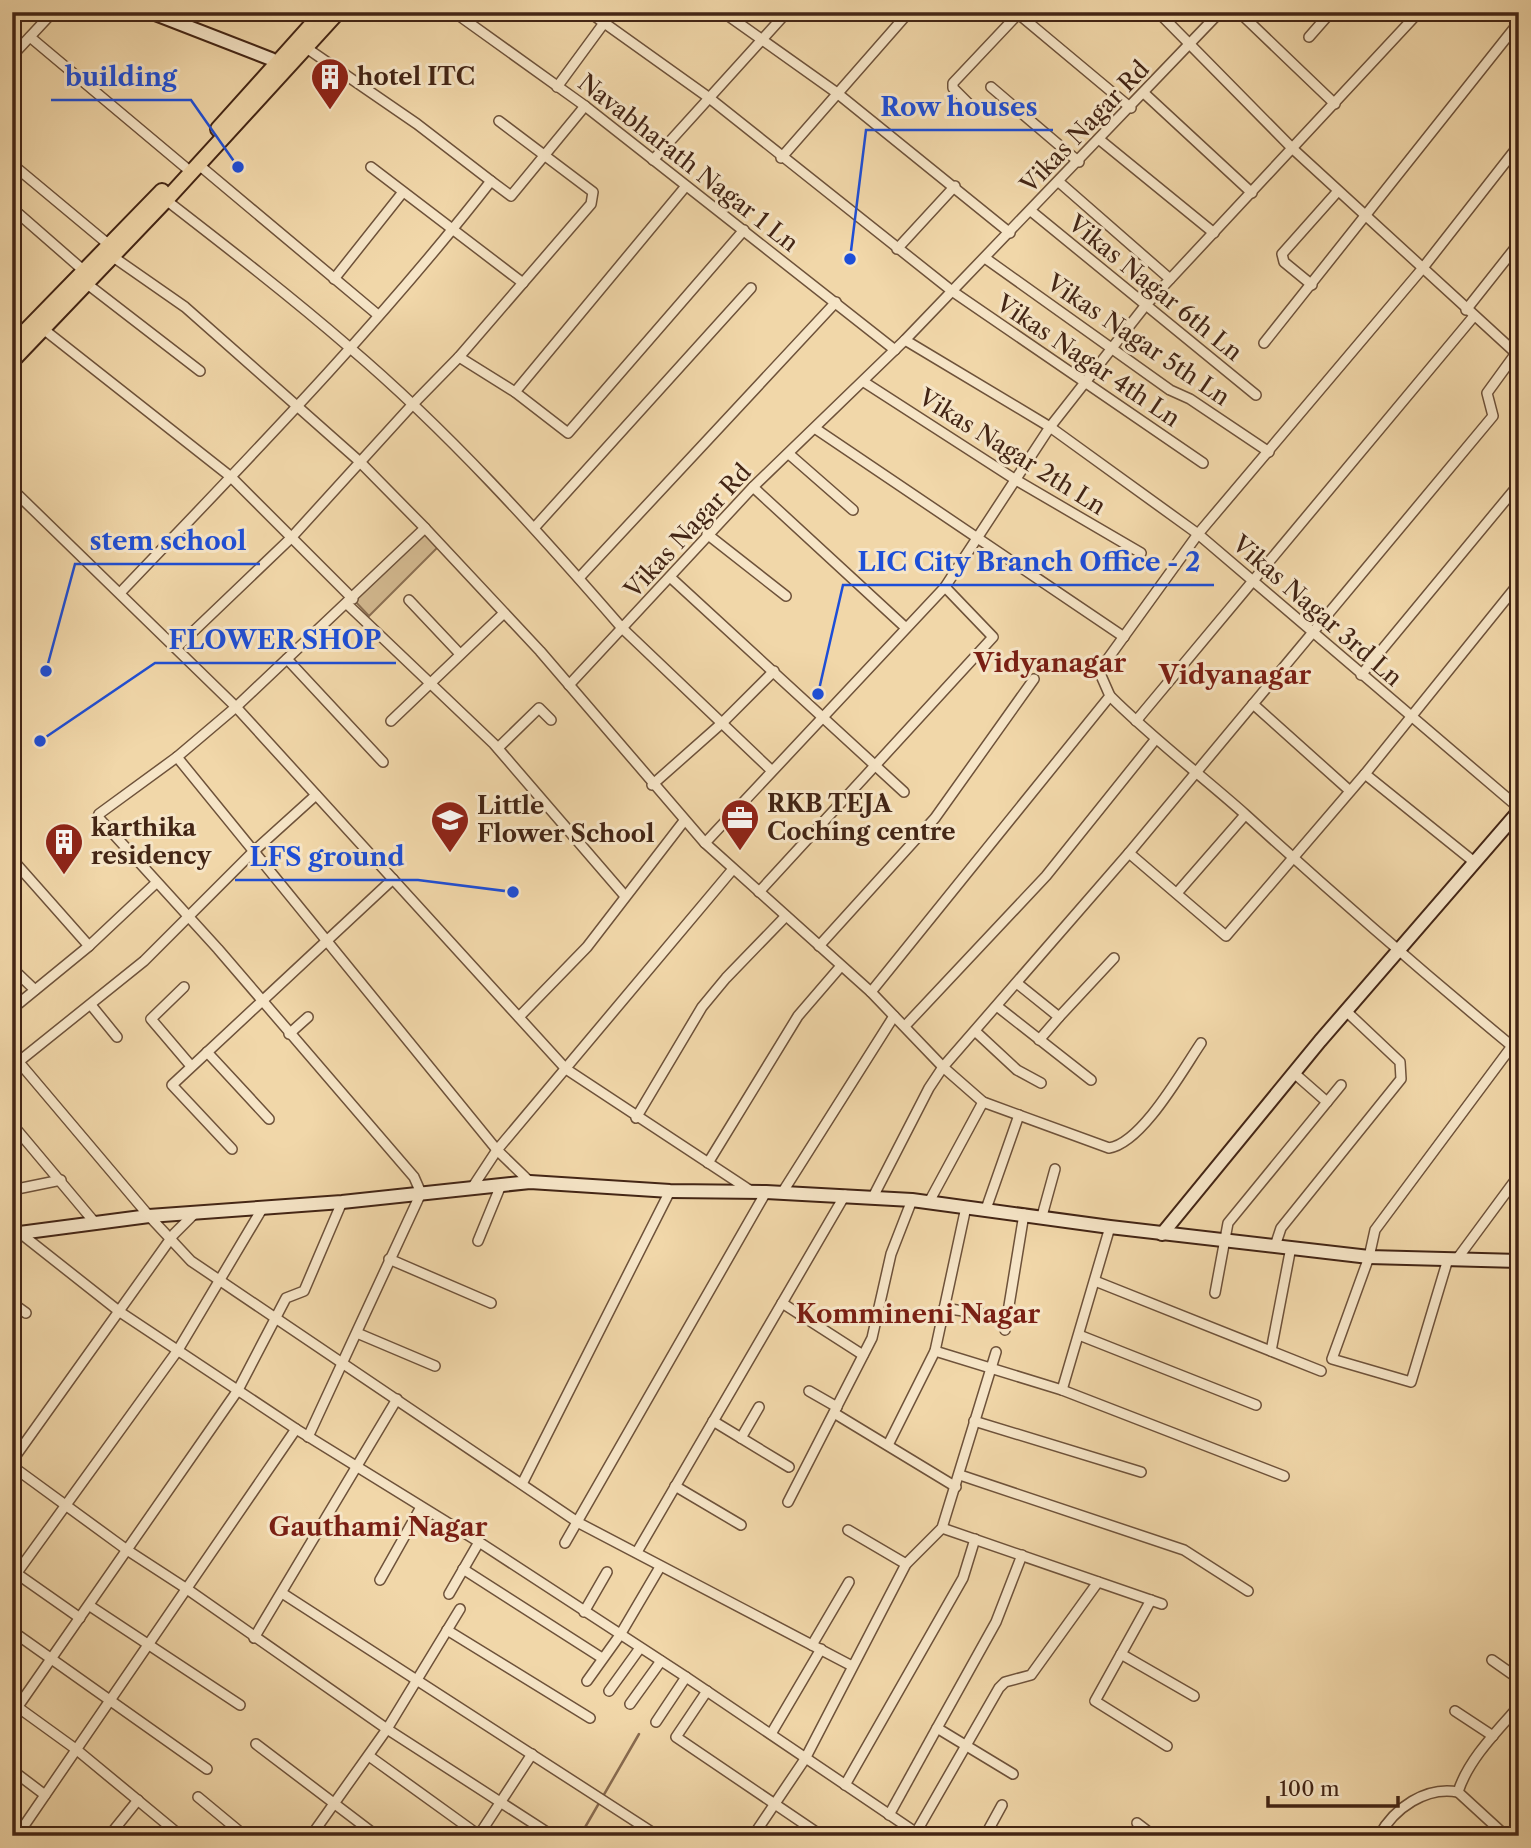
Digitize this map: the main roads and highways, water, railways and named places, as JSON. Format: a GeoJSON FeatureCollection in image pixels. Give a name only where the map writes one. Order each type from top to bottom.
{"type":"FeatureCollection","features":[{"type":"Feature","properties":{"kind":"main road"},"geometry":{"type":"LineString","coordinates":[[12,361],[108,250],[192,166],[281,65],[323,12]]}},
{"type":"Feature","properties":{"kind":"main road"},"geometry":{"type":"LineString","coordinates":[[281,65],[305,47],[338,12]]}},
{"type":"Feature","properties":{"kind":"main road"},"geometry":{"type":"LineString","coordinates":[[108,250],[166,201],[192,166]]}},
{"type":"Feature","properties":{"kind":"main road"},"geometry":{"type":"LineString","coordinates":[[14,339],[85,277]]}},
{"type":"Feature","properties":{"kind":"waterway"},"geometry":{"type":"LineString","coordinates":[[580,1836],[639,1734]]}},
{"type":"Feature","properties":{"kind":"place","name":"hotel ITC"},"geometry":{"type":"Point","coordinates":[330,111]}},
{"type":"Feature","properties":{"kind":"place","name":"building"},"geometry":{"type":"Point","coordinates":[238,167]}},
{"type":"Feature","properties":{"kind":"place","name":"Row houses"},"geometry":{"type":"Point","coordinates":[850,259]}},
{"type":"Feature","properties":{"kind":"place","name":"stem school"},"geometry":{"type":"Point","coordinates":[46,671]}},
{"type":"Feature","properties":{"kind":"place","name":"LIC City Branch Office - 2"},"geometry":{"type":"Point","coordinates":[818,694]}},
{"type":"Feature","properties":{"kind":"place","name":"FLOWER SHOP"},"geometry":{"type":"Point","coordinates":[40,741]}},
{"type":"Feature","properties":{"kind":"place","name":"RKB TEJA Coching centre"},"geometry":{"type":"Point","coordinates":[740,852]}},
{"type":"Feature","properties":{"kind":"place","name":"Little Flower School"},"geometry":{"type":"Point","coordinates":[450,854]}},
{"type":"Feature","properties":{"kind":"place","name":"karthika residency"},"geometry":{"type":"Point","coordinates":[64,876]}},
{"type":"Feature","properties":{"kind":"place","name":"LFS ground"},"geometry":{"type":"Point","coordinates":[513,892]}},
{"type":"Feature","properties":{"kind":"district","name":"Vidyanagar"},"geometry":{"type":"Point","coordinates":[1050,663]}},
{"type":"Feature","properties":{"kind":"district","name":"Vidyanagar"},"geometry":{"type":"Point","coordinates":[1235,675]}},
{"type":"Feature","properties":{"kind":"district","name":"Kommineni Nagar"},"geometry":{"type":"Point","coordinates":[918,1314]}},
{"type":"Feature","properties":{"kind":"district","name":"Gauthami Nagar"},"geometry":{"type":"Point","coordinates":[378,1527]}}]}
